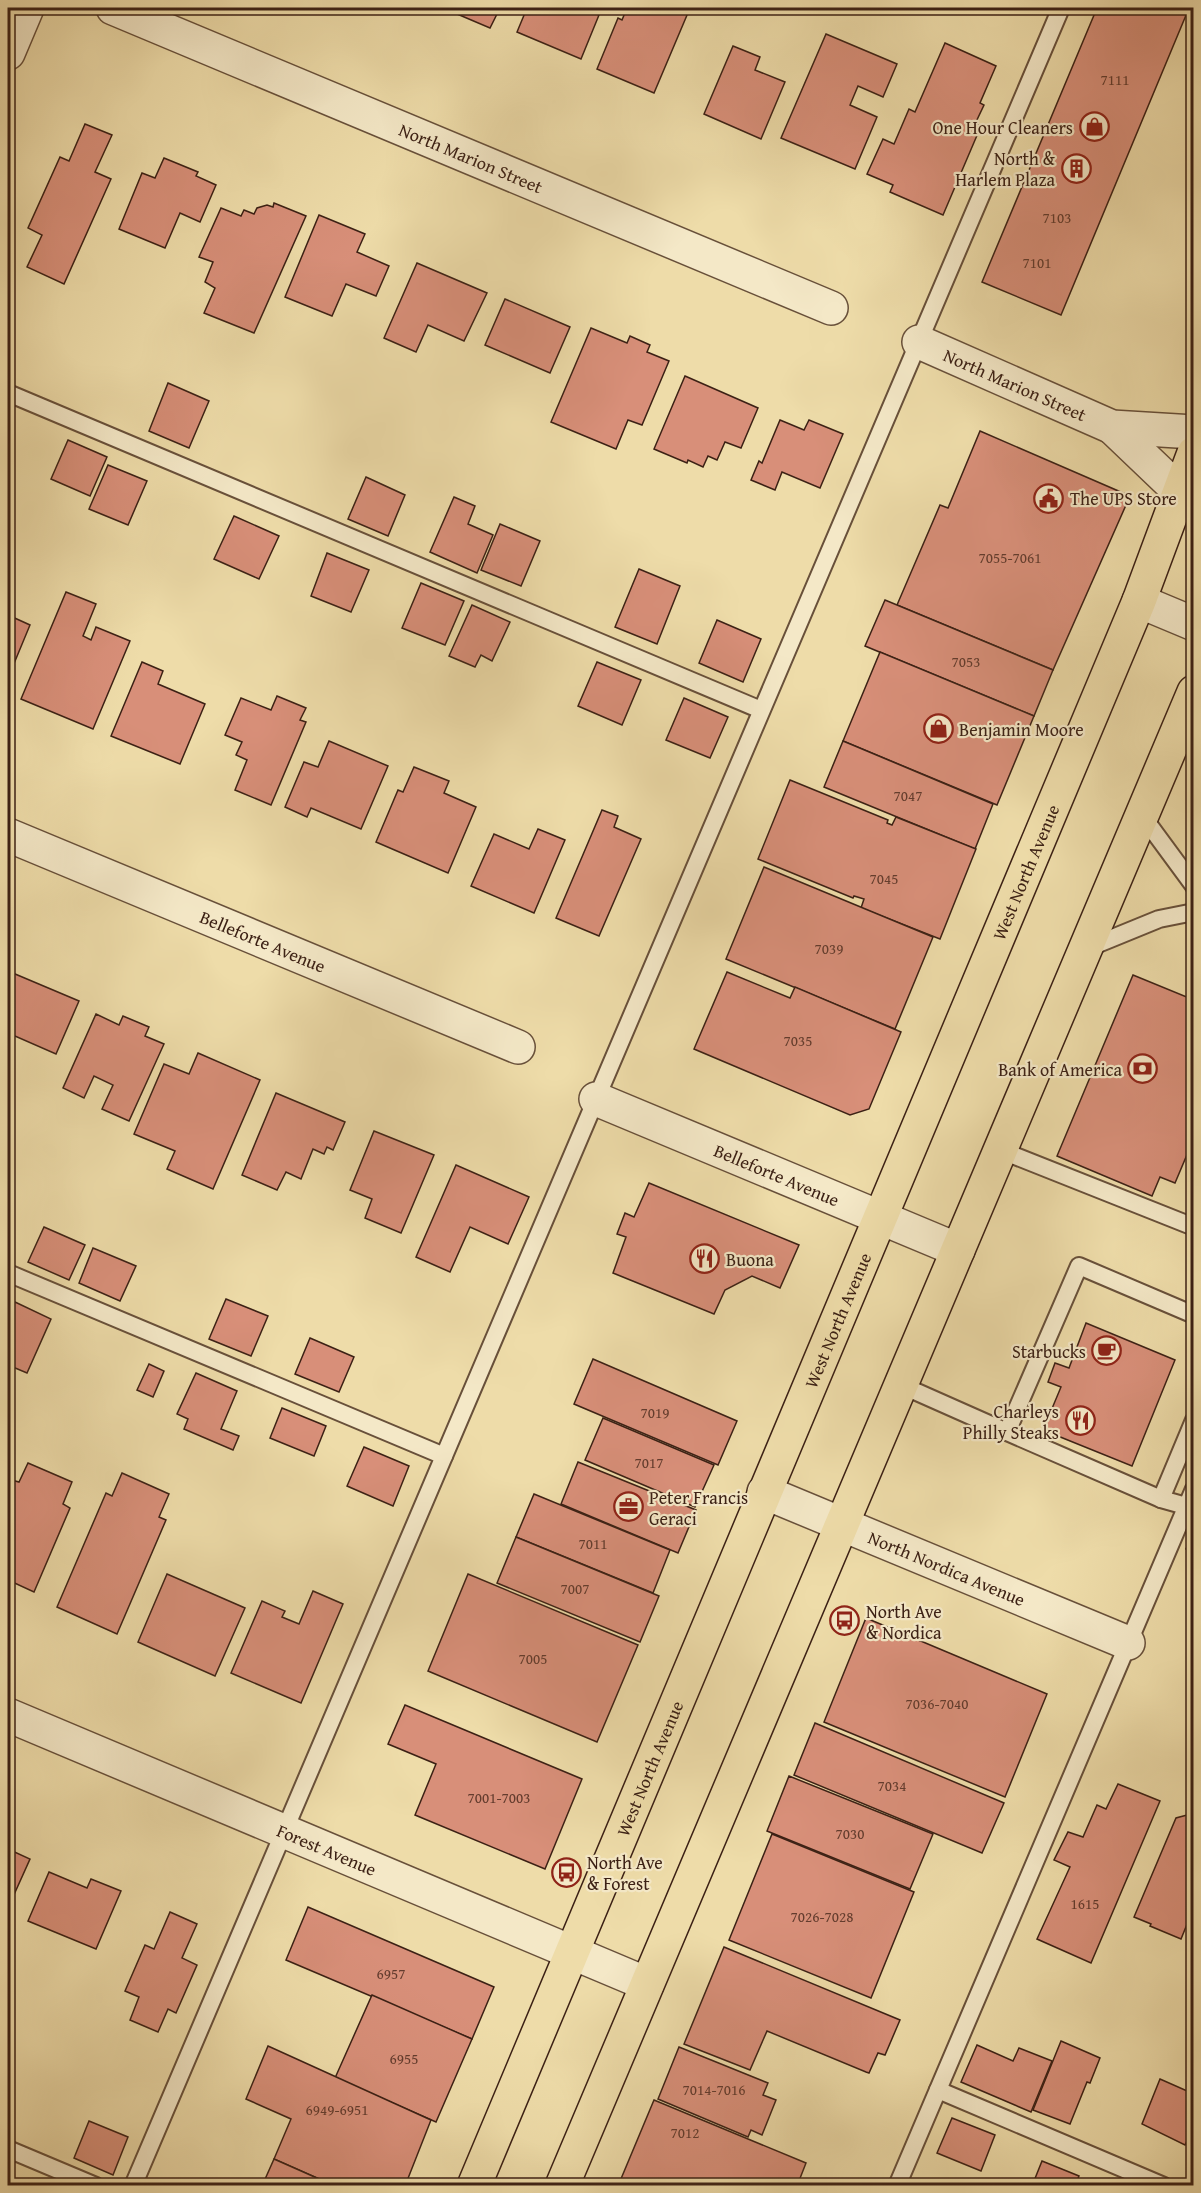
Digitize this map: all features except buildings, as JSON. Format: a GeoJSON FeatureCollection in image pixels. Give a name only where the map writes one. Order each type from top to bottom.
{"type":"FeatureCollection","features":[{"type":"Feature","properties":{"kind":"main road","name":"West North Avenue"},"geometry":{"type":"LineString","coordinates":[[474,2186],[1139,601],[1194,453]]}},
{"type":"Feature","properties":{"kind":"main road"},"geometry":{"type":"LineString","coordinates":[[562,2186],[1194,692]]}},
{"type":"Feature","properties":{"kind":"street"},"geometry":{"type":"LineString","coordinates":[[8,53],[27,8]]}},
{"type":"Feature","properties":{"kind":"street","name":"North Marion Street"},"geometry":{"type":"LineString","coordinates":[[113,8],[831,308]]}},
{"type":"Feature","properties":{"kind":"street","name":"North Marion Street"},"geometry":{"type":"LineString","coordinates":[[919,342],[1112,426],[1194,432]]}},
{"type":"Feature","properties":{"kind":"street","name":"North Marion Street"},"geometry":{"type":"LineString","coordinates":[[1112,426],[1179,491]]}},
{"type":"Feature","properties":{"kind":"street"},"geometry":{"type":"LineString","coordinates":[[1139,601],[1194,624]]}},
{"type":"Feature","properties":{"kind":"street","name":"Belleforte Avenue"},"geometry":{"type":"LineString","coordinates":[[8,835],[518,1047]]}},
{"type":"Feature","properties":{"kind":"street","name":"Belleforte Avenue"},"geometry":{"type":"LineString","coordinates":[[596,1099],[958,1250]]}},
{"type":"Feature","properties":{"kind":"street","name":"North Nordica Avenue"},"geometry":{"type":"LineString","coordinates":[[764,1492],[1128,1643]]}},
{"type":"Feature","properties":{"kind":"street","name":"Forest Avenue"},"geometry":{"type":"LineString","coordinates":[[8,1715],[647,1984]]}},
{"type":"Feature","properties":{"kind":"lane"},"geometry":{"type":"LineString","coordinates":[[133,2186],[1061,8]]}},
{"type":"Feature","properties":{"kind":"lane"},"geometry":{"type":"LineString","coordinates":[[8,393],[762,710]]}},
{"type":"Feature","properties":{"kind":"lane"},"geometry":{"type":"LineString","coordinates":[[1142,814],[1194,886]]}},
{"type":"Feature","properties":{"kind":"lane"},"geometry":{"type":"LineString","coordinates":[[1085,949],[1159,919],[1194,912]]}},
{"type":"Feature","properties":{"kind":"lane"},"geometry":{"type":"LineString","coordinates":[[1000,1150],[1194,1227]]}},
{"type":"Feature","properties":{"kind":"lane"},"geometry":{"type":"LineString","coordinates":[[1007,1432],[1079,1266],[1194,1315]]}},
{"type":"Feature","properties":{"kind":"lane"},"geometry":{"type":"LineString","coordinates":[[8,1273],[444,1456]]}},
{"type":"Feature","properties":{"kind":"lane"},"geometry":{"type":"LineString","coordinates":[[900,1385],[1161,1499],[1186,1506]]}},
{"type":"Feature","properties":{"kind":"lane"},"geometry":{"type":"LineString","coordinates":[[1161,1499],[1194,1420]]}},
{"type":"Feature","properties":{"kind":"lane"},"geometry":{"type":"LineString","coordinates":[[897,2186],[1194,1489]]}},
{"type":"Feature","properties":{"kind":"lane"},"geometry":{"type":"LineString","coordinates":[[938,2090],[1164,2186]]}},
{"type":"Feature","properties":{"kind":"lane"},"geometry":{"type":"LineString","coordinates":[[8,2149],[96,2186]]}},
{"type":"Feature","properties":{"kind":"place","name":"One Hour Cleaners"},"geometry":{"type":"Point","coordinates":[1094,127]}},
{"type":"Feature","properties":{"kind":"place","name":"North & Harlem Plaza"},"geometry":{"type":"Point","coordinates":[1076,168]}},
{"type":"Feature","properties":{"kind":"place","name":"The UPS Store"},"geometry":{"type":"Point","coordinates":[1049,498]}},
{"type":"Feature","properties":{"kind":"place","name":"Benjamin Moore"},"geometry":{"type":"Point","coordinates":[938,729]}},
{"type":"Feature","properties":{"kind":"place","name":"Bank of America"},"geometry":{"type":"Point","coordinates":[1143,1069]}},
{"type":"Feature","properties":{"kind":"place","name":"Buona"},"geometry":{"type":"Point","coordinates":[705,1259]}},
{"type":"Feature","properties":{"kind":"place","name":"Starbucks"},"geometry":{"type":"Point","coordinates":[1107,1351]}},
{"type":"Feature","properties":{"kind":"place","name":"Charleys Philly Steaks"},"geometry":{"type":"Point","coordinates":[1080,1421]}},
{"type":"Feature","properties":{"kind":"place","name":"Peter Francis Geraci"},"geometry":{"type":"Point","coordinates":[628,1507]}},
{"type":"Feature","properties":{"kind":"place","name":"North Ave & Nordica"},"geometry":{"type":"Point","coordinates":[845,1621]}},
{"type":"Feature","properties":{"kind":"place","name":"North Ave & Forest"},"geometry":{"type":"Point","coordinates":[566,1872]}}]}
